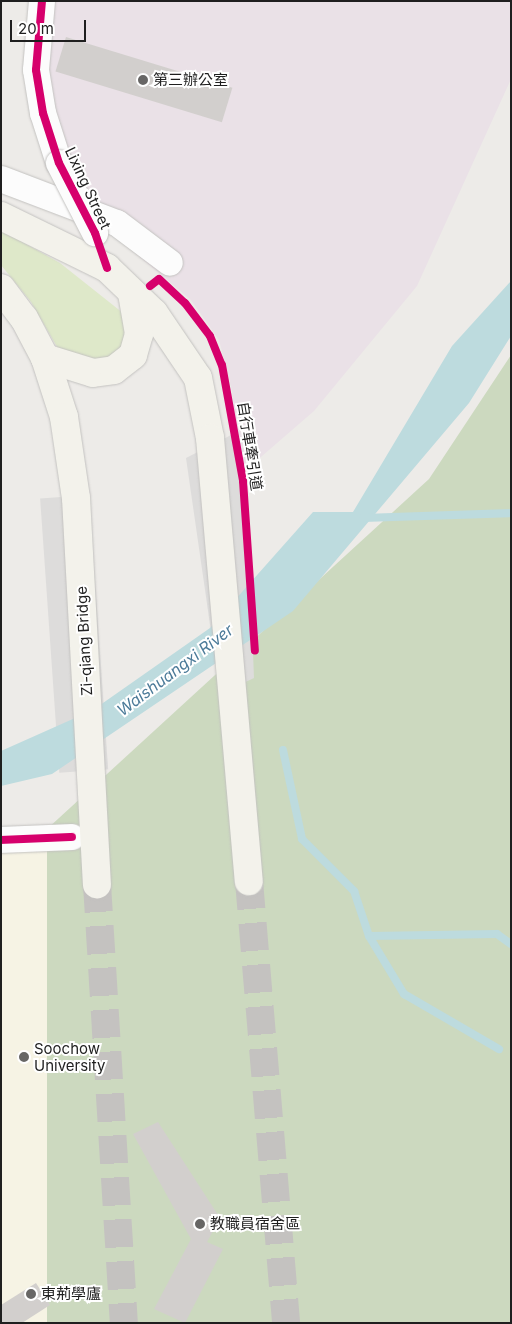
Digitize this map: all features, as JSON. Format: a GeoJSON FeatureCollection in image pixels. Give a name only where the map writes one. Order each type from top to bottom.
{"type":"FeatureCollection","features":[{"type":"Feature","properties":{"kind":"main road"},"geometry":{"type":"LineString","coordinates":[[1,216],[107,268],[154,313],[198,378],[210,438],[230,696],[248,881]]}},
{"type":"Feature","properties":{"kind":"main road","name":"Zi-qiang Bridge"},"geometry":{"type":"LineString","coordinates":[[1,288],[24,318],[45,358],[64,417],[76,498],[96,884]]}},
{"type":"Feature","properties":{"kind":"main road"},"geometry":{"type":"LineString","coordinates":[[45,358],[93,373],[114,370],[133,354],[139,334],[132,293]]}},
{"type":"Feature","properties":{"kind":"street","name":"Lixing Street"},"geometry":{"type":"LineString","coordinates":[[42,1],[36,70],[43,113],[58,163],[95,233],[107,268]]}},
{"type":"Feature","properties":{"kind":"street"},"geometry":{"type":"LineString","coordinates":[[1,178],[117,223],[170,263]]}},
{"type":"Feature","properties":{"kind":"street"},"geometry":{"type":"LineString","coordinates":[[1,840],[72,837]]}},
{"type":"Feature","properties":{"kind":"shaded area"},"geometry":{"type":"Polygon","coordinates":[[[50,1],[511,1],[511,79],[417,286],[314,411],[238,477],[232,391],[219,340],[191,300],[117,238],[68,168],[43,82],[50,1]]]}},
{"type":"Feature","properties":{"kind":"shaded area"},"geometry":{"type":"Polygon","coordinates":[[[235,433],[247,496],[254,678],[220,694],[186,458],[235,433]]]}},
{"type":"Feature","properties":{"kind":"shaded area"},"geometry":{"type":"Polygon","coordinates":[[[89,495],[108,769],[59,773],[40,498],[89,495]]]}},
{"type":"Feature","properties":{"kind":"shaded area","name":"Soochow University"},"geometry":{"type":"Polygon","coordinates":[[[1,829],[47,829],[47,1323],[1,1323],[1,829]]]}},
{"type":"Feature","properties":{"kind":"green space"},"geometry":{"type":"Polygon","coordinates":[[[1,230],[60,263],[128,317],[123,350],[96,364],[60,352],[31,302],[1,265],[1,230]]]}},
{"type":"Feature","properties":{"kind":"green space"},"geometry":{"type":"Polygon","coordinates":[[[511,355],[511,1323],[47,1323],[47,829],[429,479],[511,355]]]}},
{"type":"Feature","properties":{"kind":"water","name":"Waishuangxi River"},"geometry":{"type":"Polygon","coordinates":[[[511,281],[511,336],[469,403],[293,611],[52,774],[1,786],[1,751],[93,710],[210,628],[313,512],[353,512],[452,346],[511,281]]]}},
{"type":"Feature","properties":{"kind":"building","name":"第三辦公室"},"geometry":{"type":"Polygon","coordinates":[[[66,37],[232,88],[222,122],[55,71],[66,37]]]}},
{"type":"Feature","properties":{"kind":"building","name":"教職員宿舍區"},"geometry":{"type":"Polygon","coordinates":[[[158,1122],[220,1218],[207,1242],[223,1249],[185,1323],[154,1309],[191,1239],[133,1134],[158,1122]]]}},
{"type":"Feature","properties":{"kind":"building","name":"東荊學廬"},"geometry":{"type":"Polygon","coordinates":[[[36,1283],[50,1305],[22,1323],[1,1323],[1,1305],[36,1283]]]}},
{"type":"Feature","properties":{"kind":"waterway"},"geometry":{"type":"LineString","coordinates":[[363,518],[511,513]]}},
{"type":"Feature","properties":{"kind":"waterway"},"geometry":{"type":"LineString","coordinates":[[283,750],[302,839],[354,891],[369,936],[497,934],[511,944]]}},
{"type":"Feature","properties":{"kind":"waterway"},"geometry":{"type":"LineString","coordinates":[[369,936],[404,994],[499,1049]]}},
{"type":"Feature","properties":{"kind":"tunnel"},"geometry":{"type":"LineString","coordinates":[[249,881],[286,1323]]}},
{"type":"Feature","properties":{"kind":"tunnel"},"geometry":{"type":"LineString","coordinates":[[97,884],[124,1323]]}},
{"type":"Feature","properties":{"kind":"cycle path"},"geometry":{"type":"LineString","coordinates":[[42,1],[36,70],[43,113],[59,163],[95,233],[107,268]]}},
{"type":"Feature","properties":{"kind":"cycle path","name":"自行車牽引道"},"geometry":{"type":"LineString","coordinates":[[150,286],[159,279],[185,303],[210,336],[222,365],[243,481],[255,651]]}},
{"type":"Feature","properties":{"kind":"cycle path"},"geometry":{"type":"LineString","coordinates":[[1,840],[72,837]]}},
{"type":"Feature","properties":{"kind":"place","name":"第三辦公室"},"geometry":{"type":"Point","coordinates":[143,80]}},
{"type":"Feature","properties":{"kind":"place","name":"Soochow University"},"geometry":{"type":"Point","coordinates":[24,1057]}},
{"type":"Feature","properties":{"kind":"place","name":"教職員宿舍區"},"geometry":{"type":"Point","coordinates":[200,1224]}},
{"type":"Feature","properties":{"kind":"place","name":"東荊學廬"},"geometry":{"type":"Point","coordinates":[31,1294]}}]}
